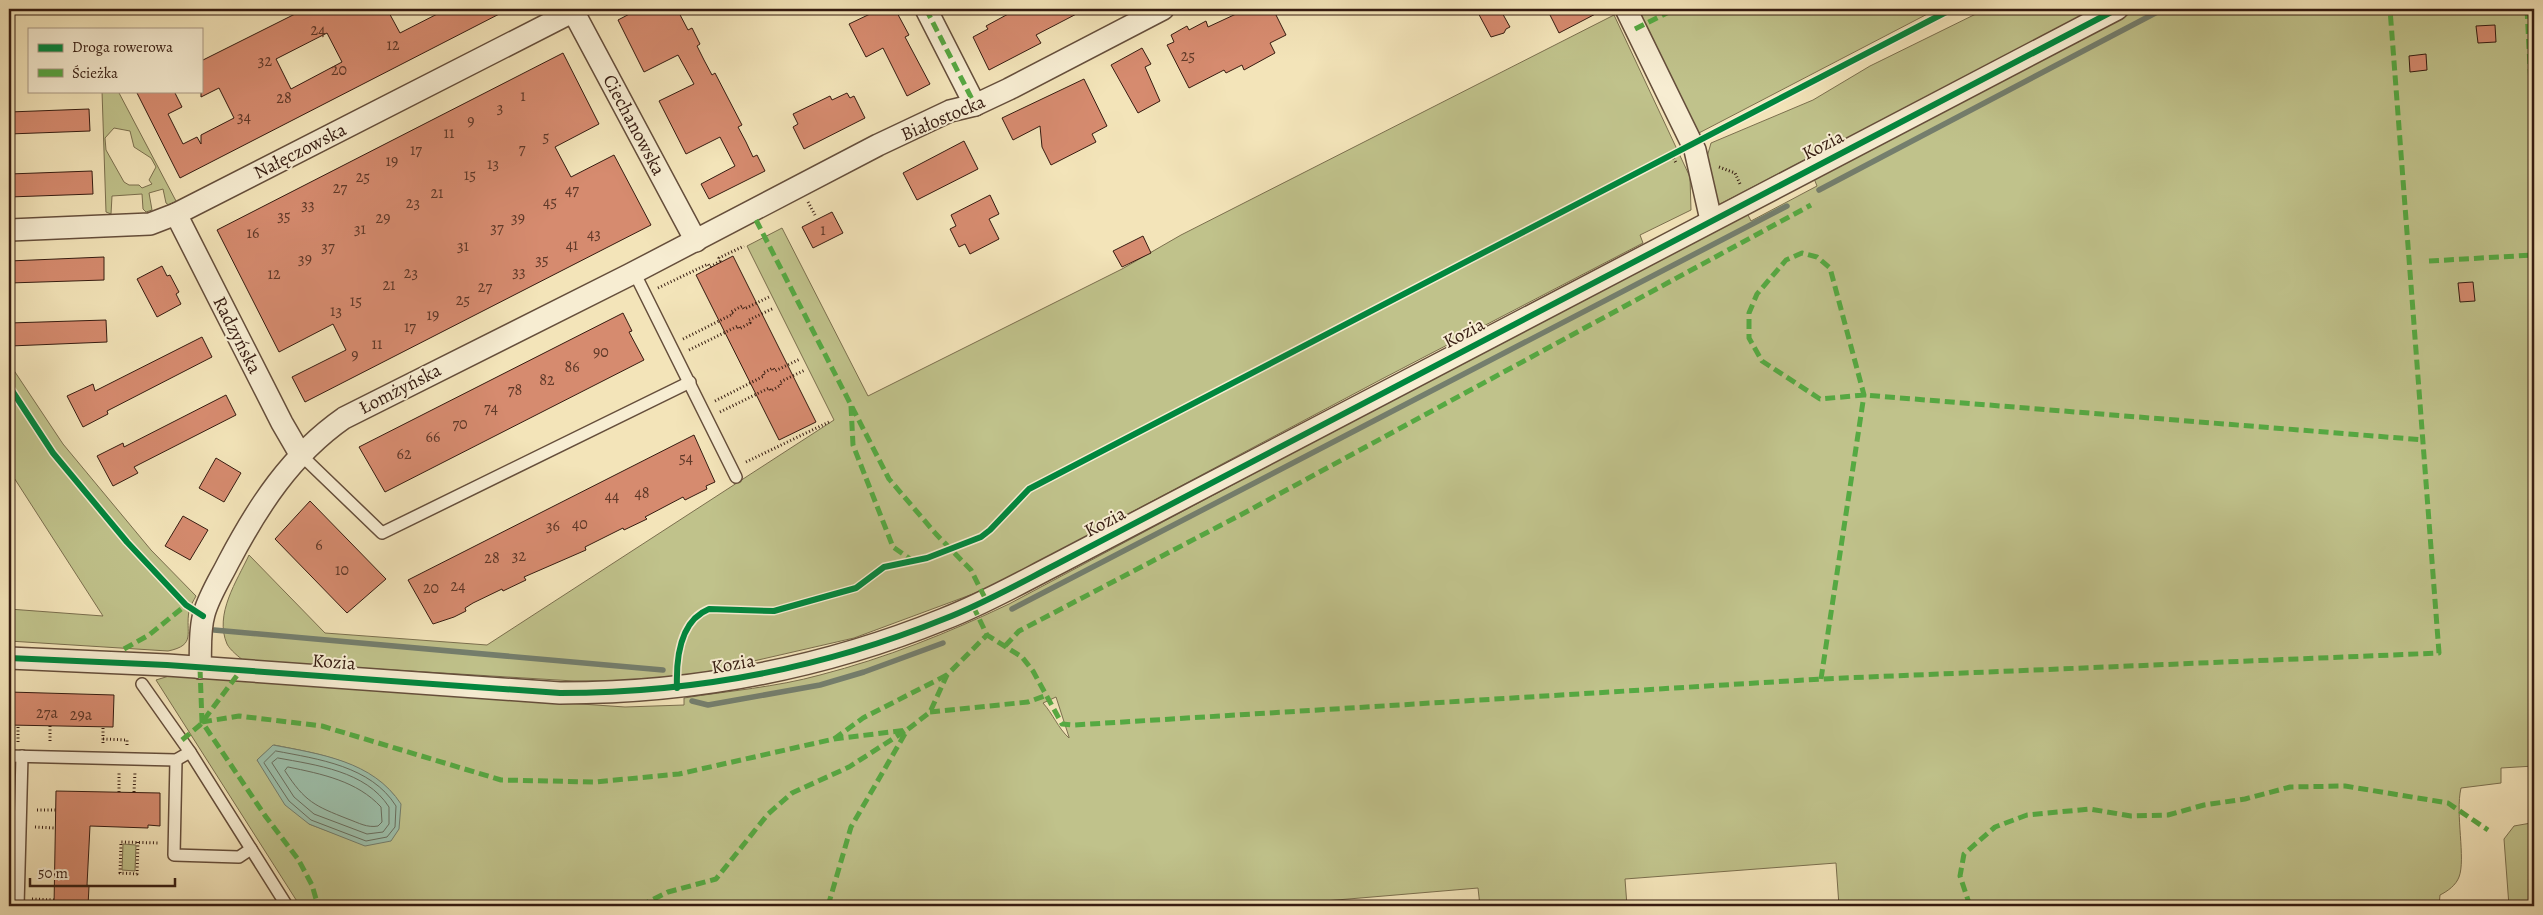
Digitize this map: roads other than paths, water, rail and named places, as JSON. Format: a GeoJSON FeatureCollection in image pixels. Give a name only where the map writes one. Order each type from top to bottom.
{"type":"FeatureCollection","features":[{"type":"Feature","properties":{"kind":"street"},"geometry":{"type":"LineString","coordinates":[[926,9],[975,105]]}},
{"type":"Feature","properties":{"kind":"street","name":"Białostocka"},"geometry":{"type":"LineString","coordinates":[[723,227],[878,145],[950,111],[975,105],[1163,9]]}},
{"type":"Feature","properties":{"kind":"street"},"geometry":{"type":"LineString","coordinates":[[1626,9],[1695,150],[1711,220]]}},
{"type":"Feature","properties":{"kind":"street","name":"Kozia"},"geometry":{"type":"LineString","coordinates":[[9,658],[200,668],[560,693],[603,693],[729,681],[806,665],[872,646],[945,619],[1021,582],[2117,9]]}},
{"type":"Feature","properties":{"kind":"street","name":"Nałęczowska"},"geometry":{"type":"LineString","coordinates":[[10,230],[150,224],[176,214],[573,10]]}},
{"type":"Feature","properties":{"kind":"street","name":"Ciechanowska"},"geometry":{"type":"LineString","coordinates":[[573,10],[696,241]]}},
{"type":"Feature","properties":{"kind":"street","name":"Radzyńska"},"geometry":{"type":"LineString","coordinates":[[176,214],[282,423],[300,454]]}},
{"type":"Feature","properties":{"kind":"street","name":"Łomżyńska"},"geometry":{"type":"LineString","coordinates":[[200,668],[203,616],[208,602],[249,524],[274,486],[300,454],[327,429],[350,414],[723,227]]}},
{"type":"Feature","properties":{"kind":"lane"},"geometry":{"type":"LineString","coordinates":[[634,272],[734,473]]}},
{"type":"Feature","properties":{"kind":"lane"},"geometry":{"type":"LineString","coordinates":[[300,454],[382,533],[690,382]]}},
{"type":"Feature","properties":{"kind":"lane"},"geometry":{"type":"LineString","coordinates":[[142,684],[190,752],[287,906]]}},
{"type":"Feature","properties":{"kind":"lane"},"geometry":{"type":"LineString","coordinates":[[9,756],[20,751],[176,760],[190,752]]}},
{"type":"Feature","properties":{"kind":"lane"},"geometry":{"type":"LineString","coordinates":[[18,906],[20,751]]}},
{"type":"Feature","properties":{"kind":"lane"},"geometry":{"type":"LineString","coordinates":[[176,760],[174,855],[239,857],[251,849]]}},
{"type":"Feature","properties":{"kind":"water"},"geometry":{"type":"Polygon","coordinates":[[[273,745],[327,756],[361,769],[376,778],[389,789],[401,804],[399,829],[391,841],[365,846],[309,824],[285,805],[257,760],[273,745]]]}},
{"type":"Feature","properties":{"kind":"waterway"},"geometry":{"type":"LineString","coordinates":[[1819,190],[2163,9]]}},
{"type":"Feature","properties":{"kind":"waterway"},"geometry":{"type":"LineString","coordinates":[[1012,609],[1787,206]]}},
{"type":"Feature","properties":{"kind":"waterway"},"geometry":{"type":"LineString","coordinates":[[214,630],[663,670]]}},
{"type":"Feature","properties":{"kind":"waterway"},"geometry":{"type":"LineString","coordinates":[[692,701],[708,705],[820,685],[864,672],[943,643]]}}]}
